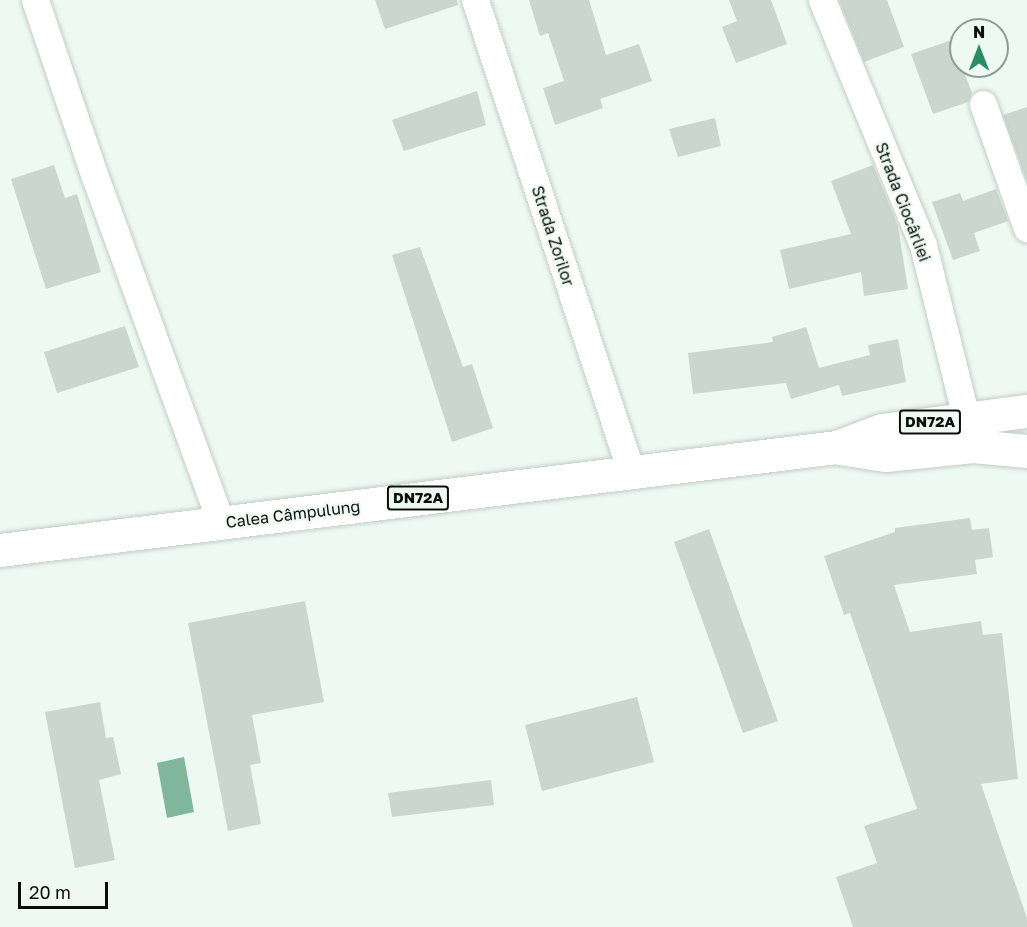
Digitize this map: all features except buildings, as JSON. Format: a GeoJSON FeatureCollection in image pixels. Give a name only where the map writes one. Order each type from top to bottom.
{"type":"FeatureCollection","features":[{"type":"Feature","properties":{"kind":"main road","name":"Calea Câmpulung"},"geometry":{"type":"LineString","coordinates":[[970,431],[1027,411]]}},
{"type":"Feature","properties":{"kind":"main road","name":"Calea Câmpulung"},"geometry":{"type":"LineString","coordinates":[[0,550],[837,447],[882,429],[970,431],[1027,451]]}},
{"type":"Feature","properties":{"kind":"street"},"geometry":{"type":"LineString","coordinates":[[35,0],[94,174],[221,523]]}},
{"type":"Feature","properties":{"kind":"street","name":"Strada Zorilor"},"geometry":{"type":"LineString","coordinates":[[475,0],[631,472]]}},
{"type":"Feature","properties":{"kind":"street","name":"Strada Ciocârliei"},"geometry":{"type":"LineString","coordinates":[[822,0],[923,245],[970,431]]}},
{"type":"Feature","properties":{"kind":"street"},"geometry":{"type":"LineString","coordinates":[[983,104],[1027,228]]}},
{"type":"Feature","properties":{"kind":"shaded area"},"geometry":{"type":"Polygon","coordinates":[[[184,757],[194,812],[167,818],[157,763],[184,757]]]}}]}
